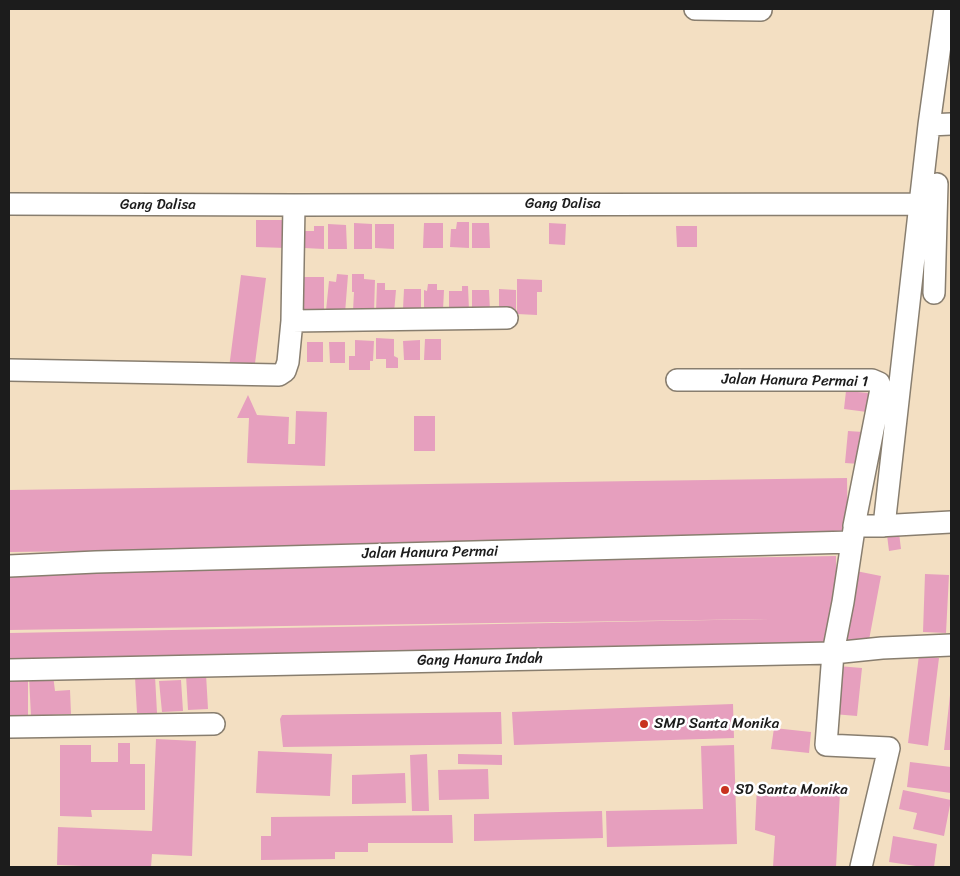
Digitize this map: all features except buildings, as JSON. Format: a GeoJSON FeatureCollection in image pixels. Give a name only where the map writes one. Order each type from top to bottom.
{"type":"FeatureCollection","features":[{"type":"Feature","properties":{"kind":"street"},"geometry":{"type":"LineString","coordinates":[[695,9],[761,10]]}},
{"type":"Feature","properties":{"kind":"street"},"geometry":{"type":"LineString","coordinates":[[884,526],[929,125],[947,21]]}},
{"type":"Feature","properties":{"kind":"street"},"geometry":{"type":"LineString","coordinates":[[929,125],[951,124]]}},
{"type":"Feature","properties":{"kind":"street"},"geometry":{"type":"LineString","coordinates":[[910,292],[943,293],[937,184]]}},
{"type":"Feature","properties":{"kind":"street","name":"Gang Dalisa"},"geometry":{"type":"LineString","coordinates":[[9,204],[920,204]]}},
{"type":"Feature","properties":{"kind":"street"},"geometry":{"type":"LineString","coordinates":[[9,370],[279,375],[284,371],[288,362],[292,321],[294,205]]}},
{"type":"Feature","properties":{"kind":"street"},"geometry":{"type":"LineString","coordinates":[[292,321],[507,318]]}},
{"type":"Feature","properties":{"kind":"street","name":"Jalan Hanura Permai 1"},"geometry":{"type":"LineString","coordinates":[[677,380],[872,380],[879,383],[881,389],[853,534]]}},
{"type":"Feature","properties":{"kind":"street"},"geometry":{"type":"LineString","coordinates":[[861,867],[889,748],[826,745],[832,654],[843,602],[853,534],[884,526],[951,522]]}},
{"type":"Feature","properties":{"kind":"street","name":"Jalan Hanura Permai"},"geometry":{"type":"LineString","coordinates":[[9,566],[853,534]]}},
{"type":"Feature","properties":{"kind":"street","name":"Gang Hanura Indah"},"geometry":{"type":"LineString","coordinates":[[9,670],[832,654],[882,648],[951,645]]}},
{"type":"Feature","properties":{"kind":"street"},"geometry":{"type":"LineString","coordinates":[[9,728],[214,724]]}},
{"type":"Feature","properties":{"kind":"place","name":"SMP Santa Monika"},"geometry":{"type":"Point","coordinates":[644,724]}},
{"type":"Feature","properties":{"kind":"place","name":"SD Santa Monika"},"geometry":{"type":"Point","coordinates":[725,790]}}]}
